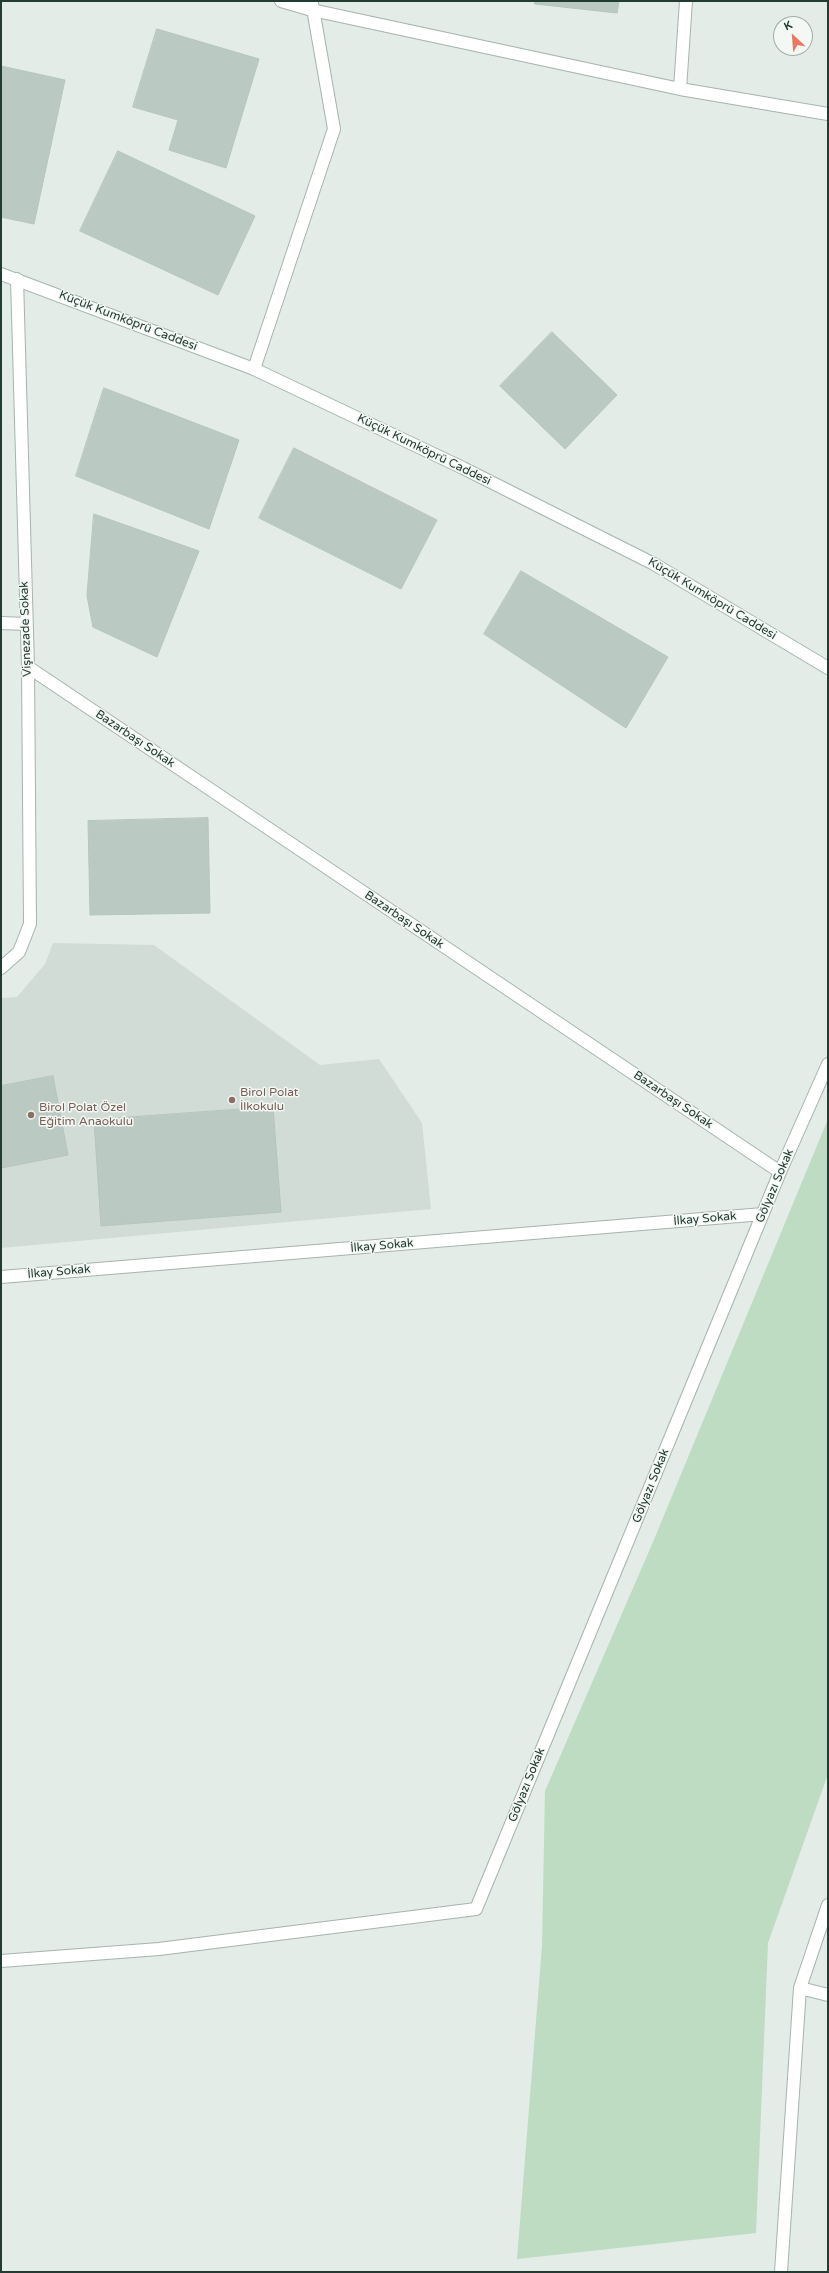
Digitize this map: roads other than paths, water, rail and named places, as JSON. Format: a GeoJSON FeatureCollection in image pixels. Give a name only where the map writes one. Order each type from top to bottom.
{"type":"FeatureCollection","features":[{"type":"Feature","properties":{"kind":"street"},"geometry":{"type":"LineString","coordinates":[[281,1],[312,5],[680,89],[828,114]]}},
{"type":"Feature","properties":{"kind":"street"},"geometry":{"type":"LineString","coordinates":[[680,89],[686,1]]}},
{"type":"Feature","properties":{"kind":"street"},"geometry":{"type":"LineString","coordinates":[[254,369],[334,129],[312,5]]}},
{"type":"Feature","properties":{"kind":"street","name":"Küçük Kumköprü Caddesi"},"geometry":{"type":"LineString","coordinates":[[1,274],[254,369],[463,468],[654,564],[828,668]]}},
{"type":"Feature","properties":{"kind":"street","name":"Vişnezade Sokak"},"geometry":{"type":"LineString","coordinates":[[1,968],[19,952],[30,924],[28,667],[17,279]]}},
{"type":"Feature","properties":{"kind":"street"},"geometry":{"type":"LineString","coordinates":[[1,624],[26,624]]}},
{"type":"Feature","properties":{"kind":"street","name":"Bazarbaşı Sokak"},"geometry":{"type":"LineString","coordinates":[[28,667],[780,1172]]}},
{"type":"Feature","properties":{"kind":"street","name":"Gölyazı Sokak"},"geometry":{"type":"LineString","coordinates":[[1,1960],[159,1949],[476,1908],[780,1172],[828,1064]]}},
{"type":"Feature","properties":{"kind":"street","name":"İlkay Sokak"},"geometry":{"type":"LineString","coordinates":[[1,1277],[763,1214]]}},
{"type":"Feature","properties":{"kind":"street"},"geometry":{"type":"LineString","coordinates":[[781,2272],[800,1988],[828,1905]]}},
{"type":"Feature","properties":{"kind":"street"},"geometry":{"type":"LineString","coordinates":[[800,1988],[828,1994]]}},
{"type":"Feature","properties":{"kind":"place","name":"Birol Polat İlkokulu"},"geometry":{"type":"Point","coordinates":[232,1100]}},
{"type":"Feature","properties":{"kind":"place","name":"Birol Polat Özel Eğitim Anaokulu"},"geometry":{"type":"Point","coordinates":[31,1115]}}]}
